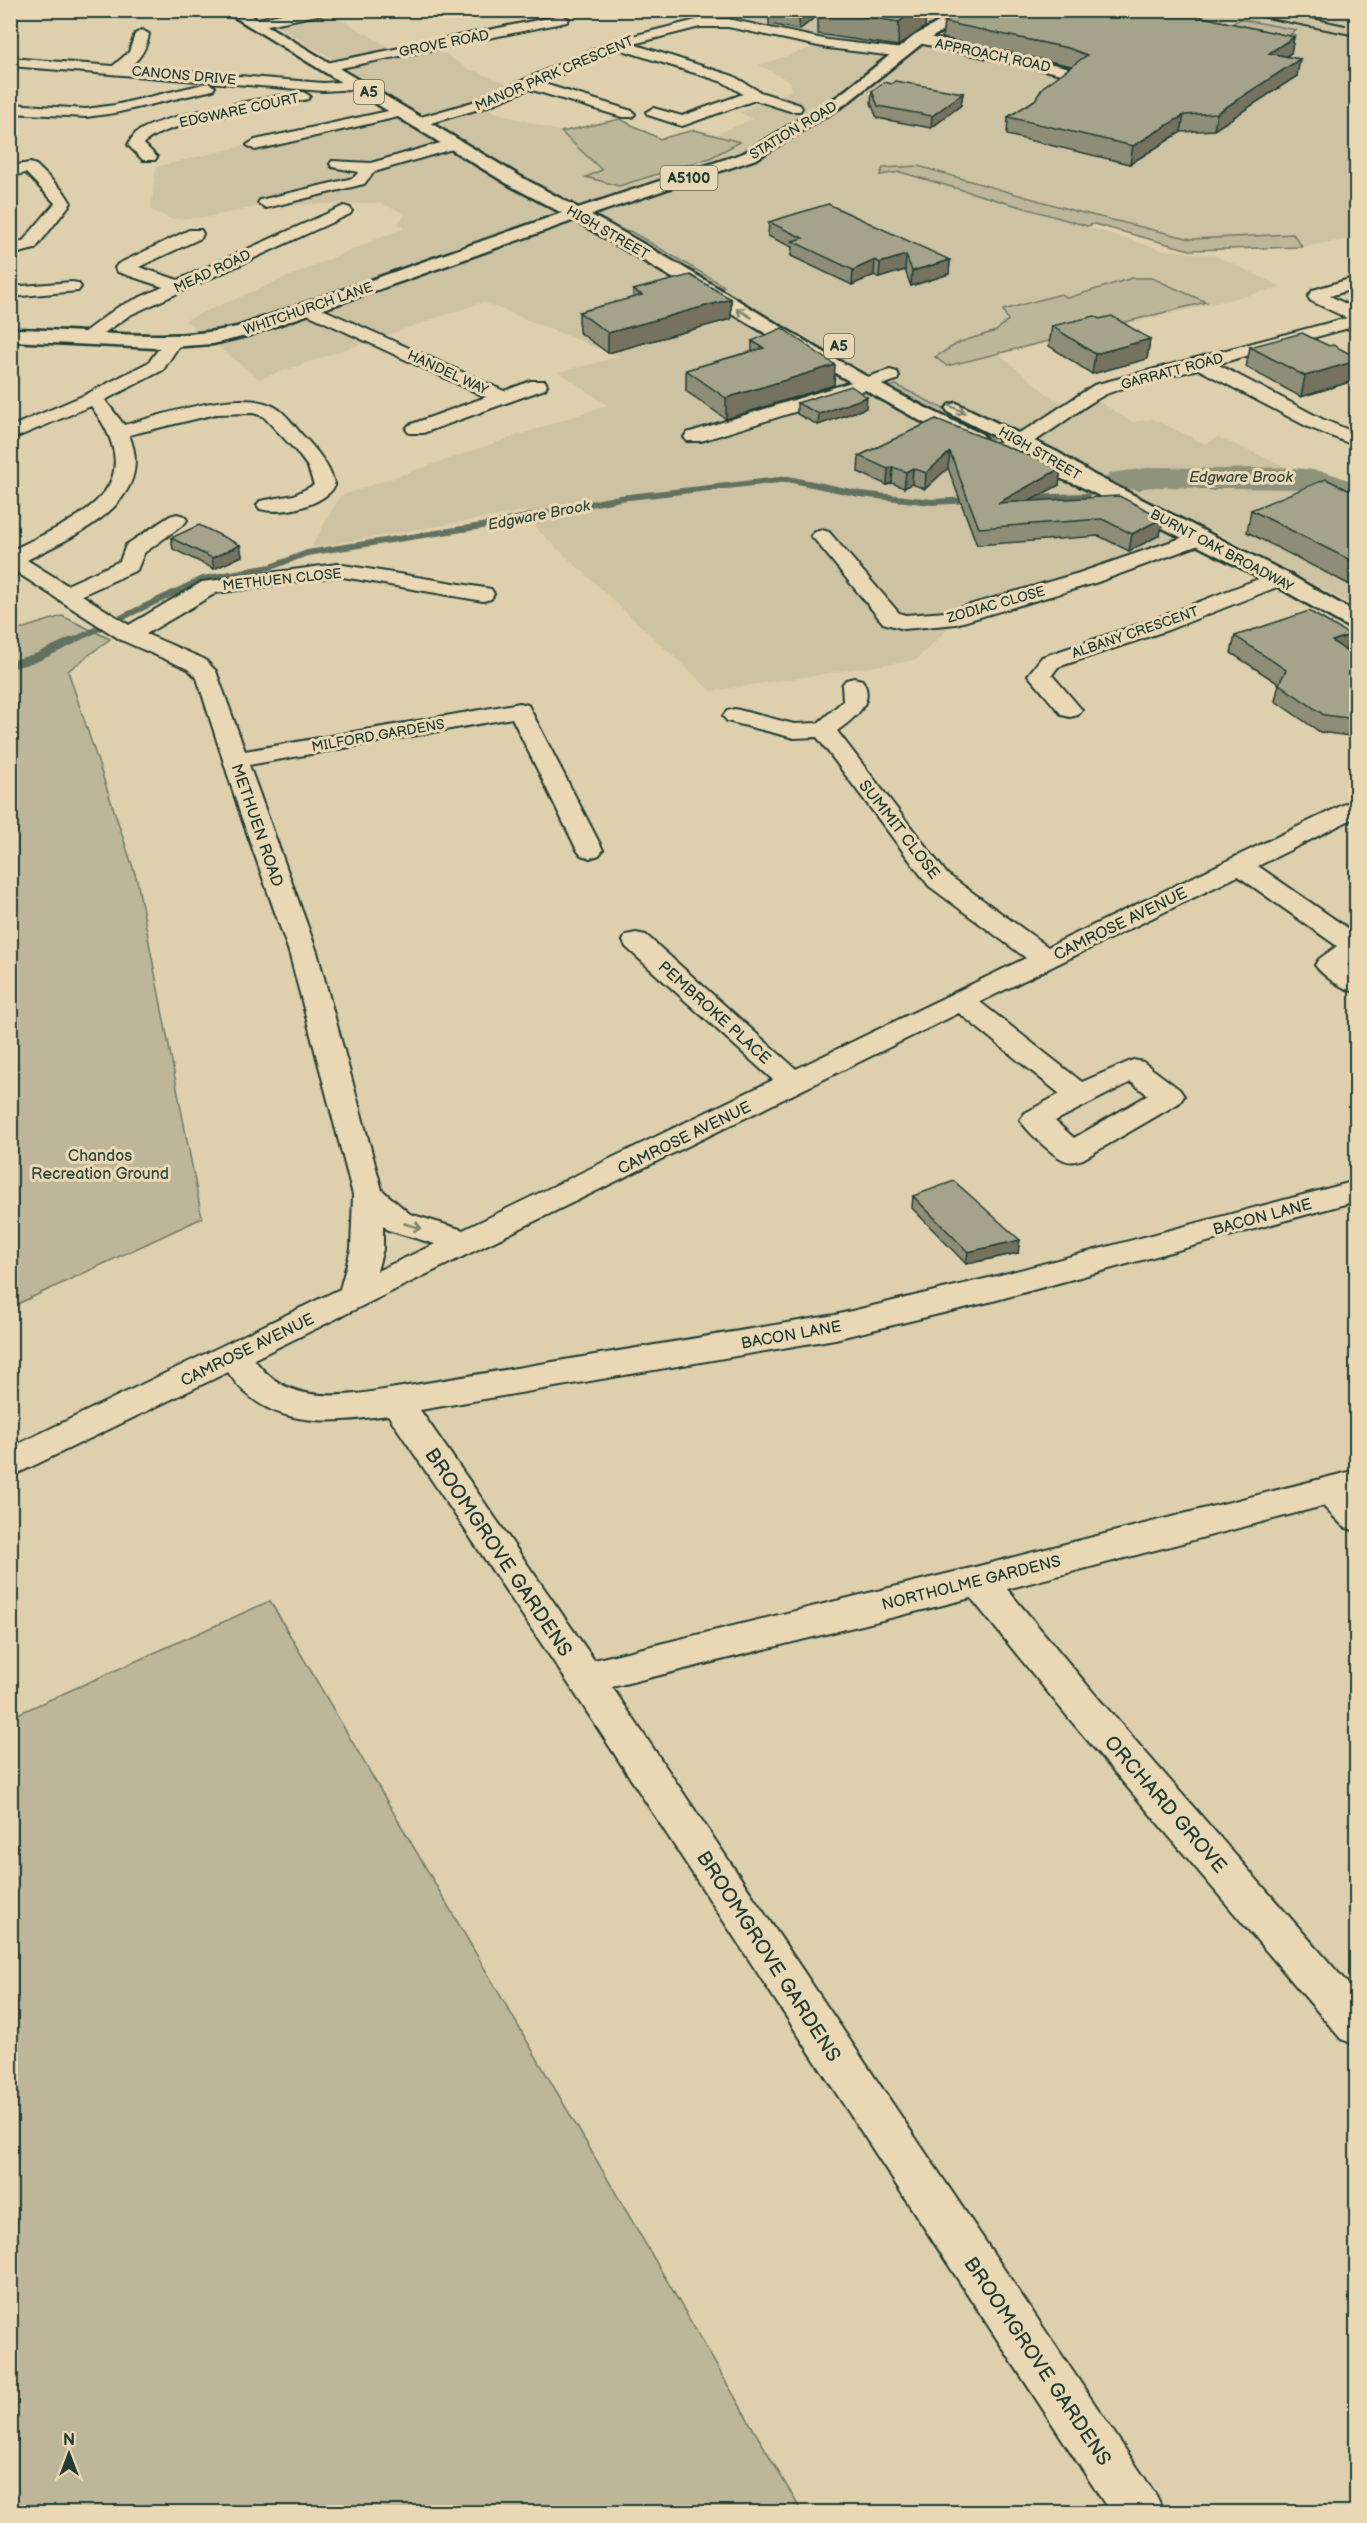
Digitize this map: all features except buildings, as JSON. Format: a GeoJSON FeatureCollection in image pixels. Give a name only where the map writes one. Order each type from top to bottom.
{"type":"FeatureCollection","features":[{"type":"Feature","properties":{"kind":"main road","name":"HIGH STREET"},"geometry":{"type":"LineString","coordinates":[[230,10],[508,174],[517,182],[585,211],[865,383],[933,420],[1000,449],[1086,480]]}},
{"type":"Feature","properties":{"kind":"main road","name":"STATION ROAD"},"geometry":{"type":"LineString","coordinates":[[585,211],[750,156],[842,100],[920,39],[971,10]]}},
{"type":"Feature","properties":{"kind":"main road","name":"HIGH STREET"},"geometry":{"type":"LineString","coordinates":[[585,211],[617,218],[734,285]]}},
{"type":"Feature","properties":{"kind":"main road","name":"WHITCHURCH LANE"},"geometry":{"type":"LineString","coordinates":[[10,335],[36,334],[171,344],[225,336],[585,211]]}},
{"type":"Feature","properties":{"kind":"main road","name":"A5"},"geometry":{"type":"LineString","coordinates":[[851,353],[910,386]]}},
{"type":"Feature","properties":{"kind":"main road","name":"HIGH STREET"},"geometry":{"type":"LineString","coordinates":[[940,400],[1052,457],[1086,480]]}},
{"type":"Feature","properties":{"kind":"main road","name":"BURNT OAK BROADWAY"},"geometry":{"type":"LineString","coordinates":[[1086,480],[1279,578],[1356,622]]}},
{"type":"Feature","properties":{"kind":"street"},"geometry":{"type":"LineString","coordinates":[[253,24],[323,10]]}},
{"type":"Feature","properties":{"kind":"street"},"geometry":{"type":"LineString","coordinates":[[682,10],[682,21],[688,25]]}},
{"type":"Feature","properties":{"kind":"street","name":"GROVE ROAD"},"geometry":{"type":"LineString","coordinates":[[326,67],[562,18]]}},
{"type":"Feature","properties":{"kind":"street"},"geometry":{"type":"LineString","coordinates":[[923,20],[943,25]]}},
{"type":"Feature","properties":{"kind":"street","name":"MANOR PARK CRESCENT"},"geometry":{"type":"LineString","coordinates":[[419,122],[482,104],[614,46],[688,25],[728,23],[801,38],[903,53]]}},
{"type":"Feature","properties":{"kind":"street"},"geometry":{"type":"LineString","coordinates":[[801,38],[818,25]]}},
{"type":"Feature","properties":{"kind":"street"},"geometry":{"type":"LineString","coordinates":[[118,69],[134,58],[142,41],[142,34]]}},
{"type":"Feature","properties":{"kind":"street","name":"APPROACH ROAD"},"geometry":{"type":"LineString","coordinates":[[920,39],[1066,71]]}},
{"type":"Feature","properties":{"kind":"street"},"geometry":{"type":"LineString","coordinates":[[595,42],[728,79],[755,95],[795,108]]}},
{"type":"Feature","properties":{"kind":"street","name":"CANONS DRIVE"},"geometry":{"type":"LineString","coordinates":[[10,62],[323,87],[362,87]]}},
{"type":"Feature","properties":{"kind":"street"},"geometry":{"type":"LineString","coordinates":[[35,76],[52,65]]}},
{"type":"Feature","properties":{"kind":"street"},"geometry":{"type":"LineString","coordinates":[[10,108],[86,113],[89,117],[107,117],[114,114],[115,109],[190,89],[208,87],[253,89],[280,83]]}},
{"type":"Feature","properties":{"kind":"street"},"geometry":{"type":"LineString","coordinates":[[529,84],[627,114]]}},
{"type":"Feature","properties":{"kind":"street","name":"EDGWARE COURT"},"geometry":{"type":"LineString","coordinates":[[149,157],[136,145],[142,137],[169,126],[249,106],[362,87]]}},
{"type":"Feature","properties":{"kind":"street"},"geometry":{"type":"LineString","coordinates":[[653,111],[682,121],[755,95]]}},
{"type":"Feature","properties":{"kind":"street"},"geometry":{"type":"LineString","coordinates":[[255,145],[402,112]]}},
{"type":"Feature","properties":{"kind":"street"},"geometry":{"type":"LineString","coordinates":[[338,164],[369,168],[454,144]]}},
{"type":"Feature","properties":{"kind":"street"},"geometry":{"type":"LineString","coordinates":[[10,171],[30,168],[58,195],[63,203],[28,245],[10,250]]}},
{"type":"Feature","properties":{"kind":"street"},"geometry":{"type":"LineString","coordinates":[[266,203],[358,181],[369,168]]}},
{"type":"Feature","properties":{"kind":"street"},"geometry":{"type":"LineString","coordinates":[[297,215],[339,197],[338,192],[332,189]]}},
{"type":"Feature","properties":{"kind":"street","name":"MEAD ROAD"},"geometry":{"type":"LineString","coordinates":[[85,338],[124,311],[344,211]]}},
{"type":"Feature","properties":{"kind":"street"},"geometry":{"type":"LineString","coordinates":[[178,286],[124,268],[195,234]]}},
{"type":"Feature","properties":{"kind":"street"},"geometry":{"type":"LineString","coordinates":[[1356,282],[1319,294],[1317,297],[1356,315]]}},
{"type":"Feature","properties":{"kind":"street"},"geometry":{"type":"LineString","coordinates":[[10,292],[72,287]]}},
{"type":"Feature","properties":{"kind":"street","name":"HANDEL WAY"},"geometry":{"type":"LineString","coordinates":[[309,308],[503,398]]}},
{"type":"Feature","properties":{"kind":"street","name":"GARRATT ROAD"},"geometry":{"type":"LineString","coordinates":[[1000,449],[1020,440],[1101,389],[1356,321]]}},
{"type":"Feature","properties":{"kind":"street"},"geometry":{"type":"LineString","coordinates":[[10,434],[94,398],[156,366],[171,344]]}},
{"type":"Feature","properties":{"kind":"street"},"geometry":{"type":"LineString","coordinates":[[1201,363],[1315,423],[1356,440]]}},
{"type":"Feature","properties":{"kind":"street"},"geometry":{"type":"LineString","coordinates":[[694,437],[890,376]]}},
{"type":"Feature","properties":{"kind":"street"},"geometry":{"type":"LineString","coordinates":[[503,398],[538,385]]}},
{"type":"Feature","properties":{"kind":"street"},"geometry":{"type":"LineString","coordinates":[[11,560],[75,526],[114,496],[124,476],[125,458],[119,432],[94,398]]}},
{"type":"Feature","properties":{"kind":"street","name":"HANDEL WAY"},"geometry":{"type":"LineString","coordinates":[[416,429],[503,398]]}},
{"type":"Feature","properties":{"kind":"street"},"geometry":{"type":"LineString","coordinates":[[119,432],[223,406],[248,405],[270,412],[314,462],[325,480],[325,486],[320,492],[294,501],[267,504]]}},
{"type":"Feature","properties":{"kind":"street"},"geometry":{"type":"LineString","coordinates":[[66,594],[129,565],[134,550],[177,520]]}},
{"type":"Feature","properties":{"kind":"street","name":"ZODIAC CLOSE"},"geometry":{"type":"LineString","coordinates":[[822,536],[885,612],[891,618],[904,622],[948,619],[1087,578],[1200,538]]}},
{"type":"Feature","properties":{"kind":"street","name":"METHUEN ROAD"},"geometry":{"type":"LineString","coordinates":[[11,560],[129,635],[196,664],[208,676],[215,690],[236,760],[303,952],[368,1195],[367,1249],[355,1294]]}},
{"type":"Feature","properties":{"kind":"street","name":"METHUEN CLOSE"},"geometry":{"type":"LineString","coordinates":[[129,635],[210,587],[284,576],[338,570],[483,594]]}},
{"type":"Feature","properties":{"kind":"street","name":"ALBANY CRESCENT"},"geometry":{"type":"LineString","coordinates":[[1070,710],[1040,675],[1050,662],[1160,625],[1279,578]]}},
{"type":"Feature","properties":{"kind":"street"},"geometry":{"type":"LineString","coordinates":[[735,716],[763,725],[794,731],[824,730],[849,710],[855,701],[854,685]]}},
{"type":"Feature","properties":{"kind":"street","name":"MILFORD GARDENS"},"geometry":{"type":"LineString","coordinates":[[236,760],[526,703],[590,850]]}},
{"type":"Feature","properties":{"kind":"street","name":"SUMMIT CLOSE"},"geometry":{"type":"LineString","coordinates":[[824,730],[938,880],[1046,959]]}},
{"type":"Feature","properties":{"kind":"street","name":"CAMROSE AVENUE"},"geometry":{"type":"LineString","coordinates":[[10,1464],[1356,808]]}},
{"type":"Feature","properties":{"kind":"street"},"geometry":{"type":"LineString","coordinates":[[1239,864],[1356,945],[1329,965],[1356,983]]}},
{"type":"Feature","properties":{"kind":"street","name":"PEMBROKE PLACE"},"geometry":{"type":"LineString","coordinates":[[636,941],[794,1083]]}},
{"type":"Feature","properties":{"kind":"street"},"geometry":{"type":"LineString","coordinates":[[961,1001],[1080,1095]]}},
{"type":"Feature","properties":{"kind":"street","name":"BACON LANE"},"geometry":{"type":"LineString","coordinates":[[234,1355],[256,1385],[292,1406],[332,1411],[835,1327],[993,1289],[1356,1191]]}},
{"type":"Feature","properties":{"kind":"street"},"geometry":{"type":"LineString","coordinates":[[368,1195],[399,1222],[466,1242]]}},
{"type":"Feature","properties":{"kind":"street","name":"BROOMGROVE GARDENS"},"geometry":{"type":"LineString","coordinates":[[396,1401],[585,1678],[1139,2512]]}},
{"type":"Feature","properties":{"kind":"street"},"geometry":{"type":"LineString","coordinates":[[1343,1487],[1356,1517]]}},
{"type":"Feature","properties":{"kind":"street","name":"NORTHOLME GARDENS"},"geometry":{"type":"LineString","coordinates":[[585,1678],[978,1581],[1343,1487]]}},
{"type":"Feature","properties":{"kind":"street","name":"ORCHARD GROVE"},"geometry":{"type":"LineString","coordinates":[[978,1581],[1085,1710],[1356,2024]]}},
{"type":"Feature","properties":{"kind":"shaded area"},"geometry":{"type":"Polygon","coordinates":[[[746,11],[1356,11],[1356,238],[1302,247],[1190,250],[1094,224],[1088,227],[1163,250],[1214,255],[1282,287],[999,354],[1053,399],[1077,408],[1093,398],[1132,422],[1153,419],[1205,444],[1218,437],[1289,468],[1356,505],[1356,607],[1208,528],[948,628],[916,660],[711,691],[540,532],[524,511],[311,548],[340,496],[607,405],[559,372],[620,357],[483,302],[259,379],[185,320],[404,228],[398,223],[406,214],[381,203],[264,205],[209,217],[171,219],[151,210],[156,167],[402,107],[337,61],[273,24],[330,13],[397,52],[430,45],[469,69],[511,85],[473,103],[498,113],[561,132],[620,119],[661,138],[684,133],[693,128],[716,134],[753,119],[740,112],[791,90],[791,82],[759,65],[833,41],[741,20],[746,11]]]}},
{"type":"Feature","properties":{"kind":"green space"},"geometry":{"type":"Polygon","coordinates":[[[1240,19],[1296,30],[1290,34],[1295,35],[1286,41],[1231,24],[1240,19]]]}},
{"type":"Feature","properties":{"kind":"green space"},"geometry":{"type":"Polygon","coordinates":[[[620,119],[660,139],[694,130],[740,142],[710,158],[619,186],[586,177],[602,170],[561,132],[620,119]]]}},
{"type":"Feature","properties":{"kind":"green space"},"geometry":{"type":"Polygon","coordinates":[[[918,166],[1075,211],[1191,239],[1293,234],[1302,247],[1190,250],[1094,224],[1087,226],[900,172],[880,175],[883,168],[918,166]]]}},
{"type":"Feature","properties":{"kind":"green space"},"geometry":{"type":"Polygon","coordinates":[[[630,231],[724,286],[717,288],[623,232],[630,231]]]}},
{"type":"Feature","properties":{"kind":"green space"},"geometry":{"type":"Polygon","coordinates":[[[1132,278],[1152,278],[1206,302],[947,366],[935,357],[960,342],[996,331],[1008,320],[1003,310],[1061,294],[1068,298],[1132,278]]]}},
{"type":"Feature","properties":{"kind":"green space"},"geometry":{"type":"Polygon","coordinates":[[[896,385],[999,437],[992,439],[889,387],[896,385]]]}},
{"type":"Feature","properties":{"kind":"green space"},"geometry":{"type":"Polygon","coordinates":[[[1263,472],[1315,476],[1356,497],[1330,494],[1312,484],[1276,480],[1244,480],[1214,490],[1187,486],[1177,480],[1155,481],[1138,490],[1111,478],[1130,474],[1230,475],[1263,472]]]}},
{"type":"Feature","properties":{"kind":"green space","name":"Chandos Recreation Ground"},"geometry":{"type":"Polygon","coordinates":[[[62,616],[110,639],[68,671],[137,880],[202,1218],[11,1307],[11,632],[62,616]]]}},
{"type":"Feature","properties":{"kind":"green space"},"geometry":{"type":"Polygon","coordinates":[[[270,1601],[802,2512],[11,2512],[11,1717],[270,1601]]]}},
{"type":"Feature","properties":{"kind":"waterway","name":"Edgware Brook"},"geometry":{"type":"LineString","coordinates":[[1122,480],[1155,477],[1303,478],[1339,488],[1356,497]]}},
{"type":"Feature","properties":{"kind":"waterway","name":"Edgware Brook"},"geometry":{"type":"LineString","coordinates":[[68,643],[203,579],[271,567],[307,553],[482,526],[620,498],[788,479],[860,494],[932,502],[971,500]]}},
{"type":"Feature","properties":{"kind":"waterway","name":"Edgware Brook"},"geometry":{"type":"LineString","coordinates":[[1024,498],[1087,496]]}},
{"type":"Feature","properties":{"kind":"waterway","name":"Edgware Brook"},"geometry":{"type":"LineString","coordinates":[[10,665],[38,657],[72,641]]}},
{"type":"Feature","properties":{"kind":"railway"},"geometry":{"type":"LineString","coordinates":[[1226,10],[1356,36]]}},
{"type":"Feature","properties":{"kind":"railway"},"geometry":{"type":"LineString","coordinates":[[1275,10],[1345,25]]}}]}
